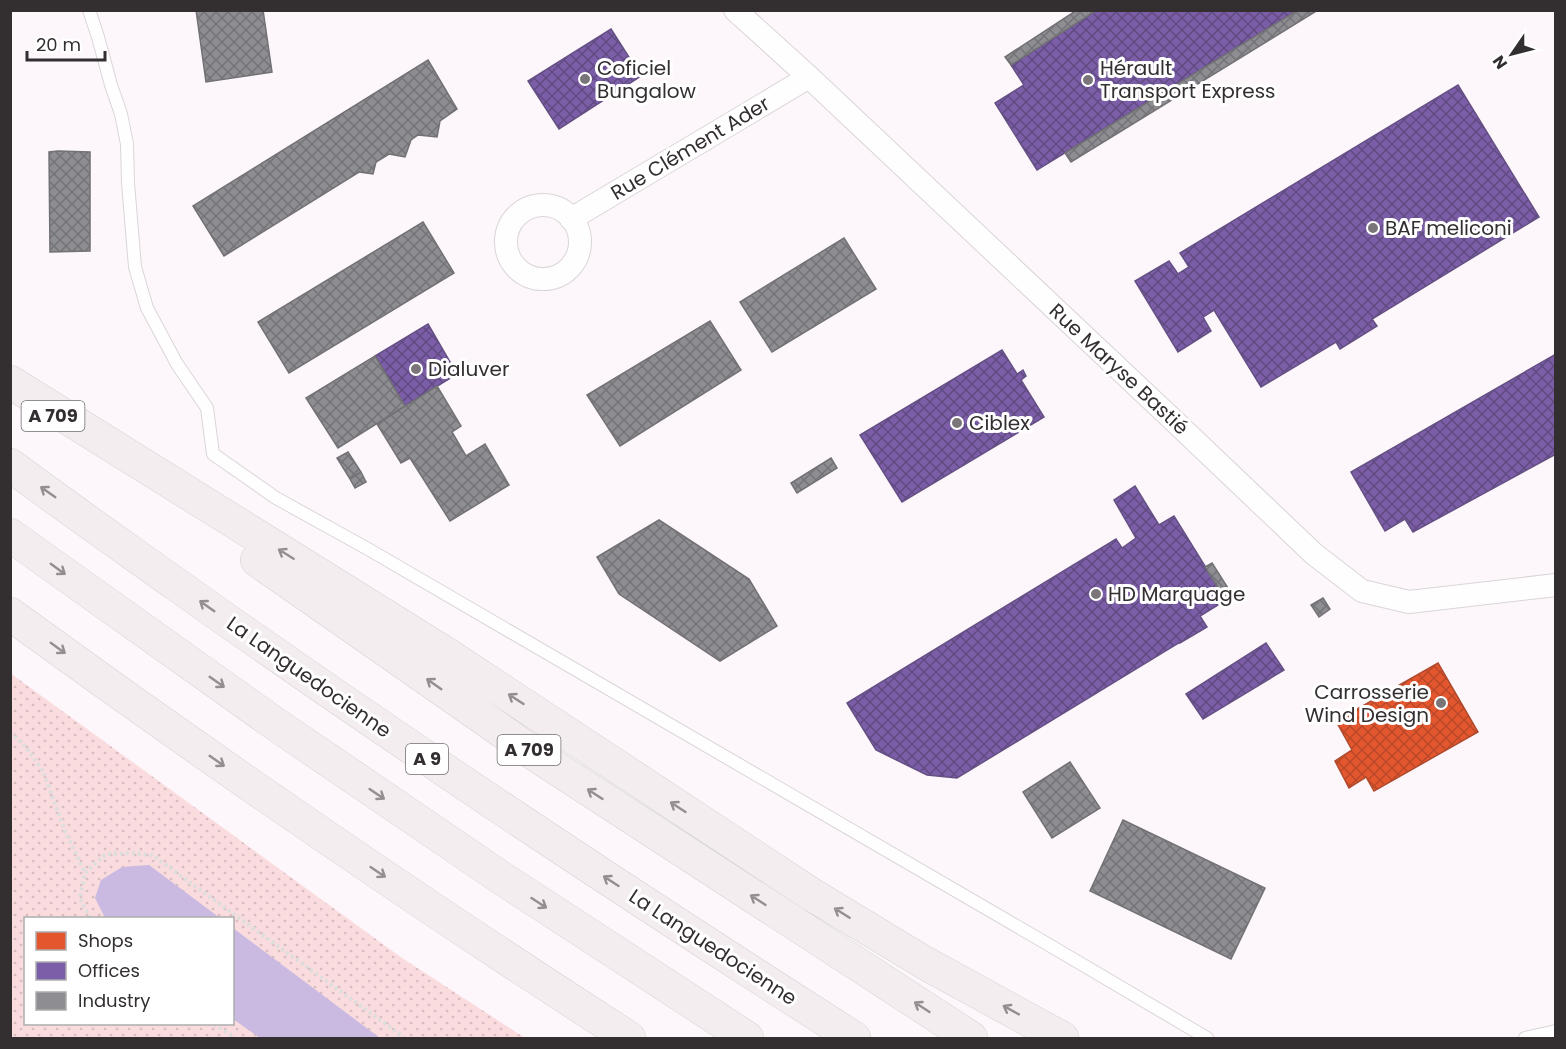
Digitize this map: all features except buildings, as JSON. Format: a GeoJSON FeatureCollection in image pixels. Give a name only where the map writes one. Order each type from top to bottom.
{"type":"FeatureCollection","features":[{"type":"Feature","properties":{"kind":"highway","name":"A 709"},"geometry":{"type":"LineString","coordinates":[[10,383],[96,448],[539,758],[971,1038]]}},
{"type":"Feature","properties":{"kind":"highway"},"geometry":{"type":"LineString","coordinates":[[10,383],[448,655],[820,900],[925,963],[1062,1038]]}},
{"type":"Feature","properties":{"kind":"highway","name":"La Languedocienne"},"geometry":{"type":"LineString","coordinates":[[10,465],[280,658],[507,813],[854,1038]]}},
{"type":"Feature","properties":{"kind":"highway"},"geometry":{"type":"LineString","coordinates":[[10,535],[271,721],[471,858],[747,1038]]}},
{"type":"Feature","properties":{"kind":"highway"},"geometry":{"type":"LineString","coordinates":[[10,614],[256,789],[522,969],[629,1038]]}},
{"type":"Feature","properties":{"kind":"highway"},"geometry":{"type":"LineString","coordinates":[[522,969],[613,1038]]}},
{"type":"Feature","properties":{"kind":"street","name":"Rue Maryse Bastié"},"geometry":{"type":"LineString","coordinates":[[735,10],[810,77],[1314,554],[1362,591],[1409,602],[1556,585]]}},
{"type":"Feature","properties":{"kind":"street","name":"Rue Clément Ader"},"geometry":{"type":"LineString","coordinates":[[572,219],[810,77]]}},
{"type":"Feature","properties":{"kind":"lane"},"geometry":{"type":"LineString","coordinates":[[89,10],[121,114],[127,144],[135,267],[147,308],[177,364],[207,408],[213,454],[276,498],[368,549],[1207,1038]]}},
{"type":"Feature","properties":{"kind":"lane"},"geometry":{"type":"LineString","coordinates":[[1525,1038],[1556,1030]]}},
{"type":"Feature","properties":{"kind":"path"},"geometry":{"type":"LineString","coordinates":[[10,732],[26,747],[43,771],[65,831],[86,873]]}},
{"type":"Feature","properties":{"kind":"path"},"geometry":{"type":"LineString","coordinates":[[90,917],[80,898],[86,873],[106,854],[152,855],[405,1038]]}},
{"type":"Feature","properties":{"kind":"path"},"geometry":{"type":"LineString","coordinates":[[217,1025],[235,1038]]}},
{"type":"Feature","properties":{"kind":"shaded area"},"geometry":{"type":"Polygon","coordinates":[[[10,673],[402,958],[525,1038],[11,1038],[10,673]]]}},
{"type":"Feature","properties":{"kind":"shaded area"},"geometry":{"type":"Polygon","coordinates":[[[149,865],[219,917],[104,917],[95,898],[101,880],[122,867],[149,865]]]}},
{"type":"Feature","properties":{"kind":"shaded area"},"geometry":{"type":"Polygon","coordinates":[[[234,929],[380,1038],[260,1038],[234,1020],[234,929]]]}},
{"type":"Feature","properties":{"kind":"place","name":"Coficiel Bungalow"},"geometry":{"type":"Point","coordinates":[585,79]}},
{"type":"Feature","properties":{"kind":"place","name":"Hérault Transport Express"},"geometry":{"type":"Point","coordinates":[1088,80]}},
{"type":"Feature","properties":{"kind":"place","name":"BAF meliconi"},"geometry":{"type":"Point","coordinates":[1373,228]}},
{"type":"Feature","properties":{"kind":"place","name":"Dialuver"},"geometry":{"type":"Point","coordinates":[416,369]}},
{"type":"Feature","properties":{"kind":"place","name":"Ciblex"},"geometry":{"type":"Point","coordinates":[957,423]}},
{"type":"Feature","properties":{"kind":"place","name":"HD Marquage"},"geometry":{"type":"Point","coordinates":[1096,594]}},
{"type":"Feature","properties":{"kind":"place","name":"Carrosserie Wind Design"},"geometry":{"type":"Point","coordinates":[1441,703]}}]}
